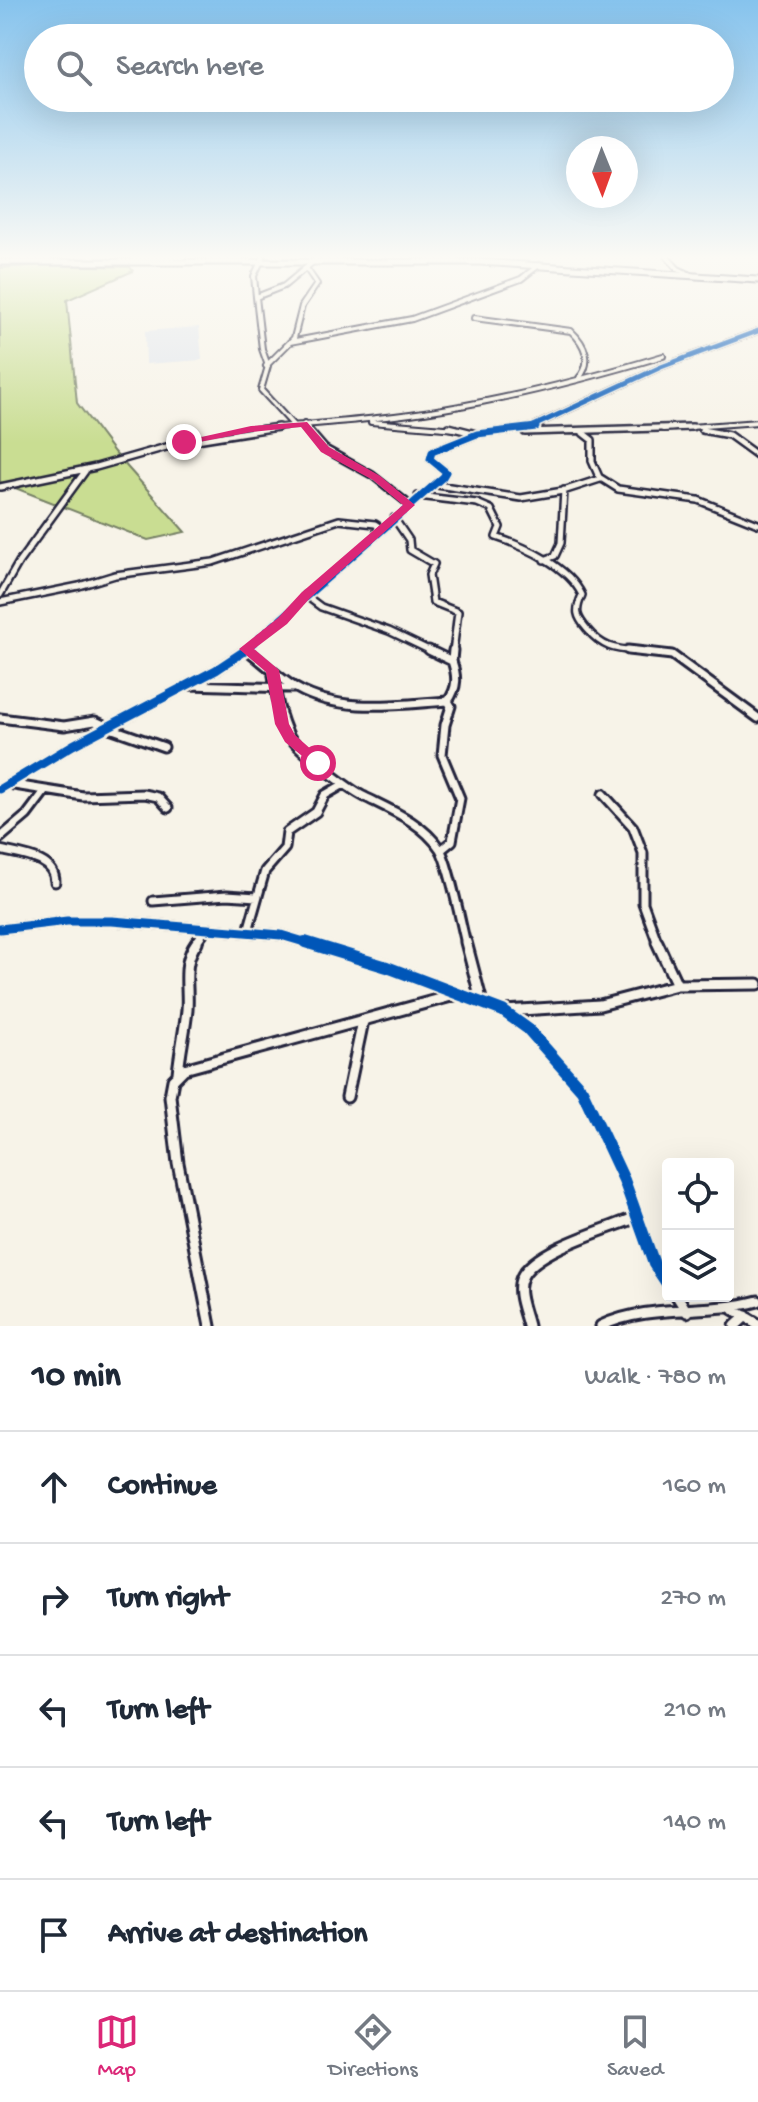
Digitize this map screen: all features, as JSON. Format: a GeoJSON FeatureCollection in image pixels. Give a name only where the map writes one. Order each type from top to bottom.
{"type":"FeatureCollection","features":[{"type":"Feature","properties":{"kind":"street"},"geometry":{"type":"LineString","coordinates":[[259,319],[265,366],[268,366],[261,391],[293,425]]}},
{"type":"Feature","properties":{"kind":"street"},"geometry":{"type":"LineString","coordinates":[[265,366],[290,342],[297,332],[300,319]]}},
{"type":"Feature","properties":{"kind":"street"},"geometry":{"type":"LineString","coordinates":[[290,342],[410,319]]}},
{"type":"Feature","properties":{"kind":"street"},"geometry":{"type":"LineString","coordinates":[[481,319],[571,331],[579,340],[588,365],[576,380]]}},
{"type":"Feature","properties":{"kind":"street"},"geometry":{"type":"LineString","coordinates":[[0,789],[186,686],[246,649],[283,621],[305,595],[376,536],[418,496],[437,485],[446,472],[430,459],[431,453],[477,434],[533,428],[661,367],[758,331]]}},
{"type":"Feature","properties":{"kind":"street"},"geometry":{"type":"LineString","coordinates":[[2,485],[86,469],[184,442],[251,429],[355,421],[485,401],[663,356]]}},
{"type":"Feature","properties":{"kind":"street"},"geometry":{"type":"LineString","coordinates":[[355,421],[447,426],[477,434]]}},
{"type":"Feature","properties":{"kind":"street"},"geometry":{"type":"LineString","coordinates":[[510,431],[692,428],[758,422]]}},
{"type":"Feature","properties":{"kind":"street"},"geometry":{"type":"LineString","coordinates":[[304,424],[325,449],[376,478],[410,505]]}},
{"type":"Feature","properties":{"kind":"street"},"geometry":{"type":"LineString","coordinates":[[692,428],[729,435],[758,456]]}},
{"type":"Feature","properties":{"kind":"street"},"geometry":{"type":"LineString","coordinates":[[572,430],[590,436],[592,461],[600,479],[626,491],[698,500],[758,524]]}},
{"type":"Feature","properties":{"kind":"street"},"geometry":{"type":"LineString","coordinates":[[0,595],[19,562],[86,469]]}},
{"type":"Feature","properties":{"kind":"street"},"geometry":{"type":"LineString","coordinates":[[437,485],[521,498],[600,479]]}},
{"type":"Feature","properties":{"kind":"street"},"geometry":{"type":"LineString","coordinates":[[544,560],[555,556],[561,543],[564,490]]}},
{"type":"Feature","properties":{"kind":"street"},"geometry":{"type":"LineString","coordinates":[[418,496],[477,503],[491,509],[500,527],[496,537],[527,547],[577,582],[582,595],[576,608],[577,617],[599,643],[612,648],[670,655],[685,662],[758,718]]}},
{"type":"Feature","properties":{"kind":"street"},"geometry":{"type":"LineString","coordinates":[[394,518],[409,540],[410,550],[434,564],[429,575],[433,602],[458,612],[452,661],[458,679],[456,690],[448,701]]}},
{"type":"Feature","properties":{"kind":"street"},"geometry":{"type":"LineString","coordinates":[[0,602],[79,586],[119,574],[213,562],[339,520],[375,524],[378,526],[376,536]]}},
{"type":"Feature","properties":{"kind":"street"},"geometry":{"type":"LineString","coordinates":[[305,595],[321,607],[389,631],[452,661]]}},
{"type":"Feature","properties":{"kind":"street"},"geometry":{"type":"LineString","coordinates":[[246,649],[296,688],[320,698],[361,706],[448,701]]}},
{"type":"Feature","properties":{"kind":"street"},"geometry":{"type":"LineString","coordinates":[[272,670],[282,724],[290,739],[344,784],[391,808],[418,827],[441,850],[482,1003]]}},
{"type":"Feature","properties":{"kind":"street"},"geometry":{"type":"LineString","coordinates":[[186,686],[296,688]]}},
{"type":"Feature","properties":{"kind":"street"},"geometry":{"type":"LineString","coordinates":[[441,850],[452,841],[460,798],[443,760],[443,734],[451,706],[448,701]]}},
{"type":"Feature","properties":{"kind":"street"},"geometry":{"type":"LineString","coordinates":[[0,718],[64,726],[95,721],[164,747]]}},
{"type":"Feature","properties":{"kind":"street"},"geometry":{"type":"LineString","coordinates":[[8,784],[83,796],[144,794],[158,797],[168,808]]}},
{"type":"Feature","properties":{"kind":"street"},"geometry":{"type":"LineString","coordinates":[[248,931],[269,863],[285,848],[289,829],[316,812],[325,795],[344,784]]}},
{"type":"Feature","properties":{"kind":"street"},"geometry":{"type":"LineString","coordinates":[[0,838],[22,820],[45,791]]}},
{"type":"Feature","properties":{"kind":"street"},"geometry":{"type":"LineString","coordinates":[[603,794],[628,819],[643,853],[643,903],[648,924],[677,985]]}},
{"type":"Feature","properties":{"kind":"street"},"geometry":{"type":"LineString","coordinates":[[0,850],[48,865],[55,874],[55,882]]}},
{"type":"Feature","properties":{"kind":"street"},"geometry":{"type":"LineString","coordinates":[[153,901],[227,895],[257,897]]}},
{"type":"Feature","properties":{"kind":"street"},"geometry":{"type":"LineString","coordinates":[[0,929],[67,921],[248,931],[307,942],[387,967],[503,1011],[538,1039],[582,1090],[624,1180],[654,1264],[662,1276]]}},
{"type":"Feature","properties":{"kind":"street"},"geometry":{"type":"LineString","coordinates":[[206,929],[189,953],[185,983],[187,1012],[178,1073],[173,1080],[170,1096],[178,1163],[210,1326]]}},
{"type":"Feature","properties":{"kind":"street"},"geometry":{"type":"LineString","coordinates":[[503,1011],[600,1005],[677,985],[758,984]]}},
{"type":"Feature","properties":{"kind":"street"},"geometry":{"type":"LineString","coordinates":[[178,1073],[258,1047],[455,995]]}},
{"type":"Feature","properties":{"kind":"street"},"geometry":{"type":"LineString","coordinates":[[347,1097],[363,1021]]}},
{"type":"Feature","properties":{"kind":"street"},"geometry":{"type":"LineString","coordinates":[[528,1326],[520,1292],[525,1271],[550,1254],[637,1217]]}},
{"type":"Feature","properties":{"kind":"street"},"geometry":{"type":"LineString","coordinates":[[601,1326],[641,1311],[687,1312],[731,1308],[758,1301]]}},
{"type":"Feature","properties":{"kind":"street"},"geometry":{"type":"LineString","coordinates":[[681,1302],[687,1312]]}},
{"type":"Feature","properties":{"kind":"street"},"geometry":{"type":"LineString","coordinates":[[731,1308],[758,1324]]}},
{"type":"Feature","properties":{"kind":"street"},"geometry":{"type":"LineString","coordinates":[[735,1326],[746,1316]]}},
{"type":"Feature","properties":{"kind":"shaded area"},"geometry":{"type":"Polygon","coordinates":[[[199,327],[202,360],[146,364],[145,331],[199,327]]]}},
{"type":"Feature","properties":{"kind":"green space"},"geometry":{"type":"Polygon","coordinates":[[[0,319],[69,319],[77,403],[114,452],[185,532],[148,540],[0,482],[0,319]]]}},
{"type":"Feature","properties":{"kind":"cycle path"},"geometry":{"type":"LineString","coordinates":[[0,789],[73,745],[216,670],[259,640],[443,477],[446,472],[430,459],[432,452],[477,434],[533,428],[661,367],[758,331]]}},
{"type":"Feature","properties":{"kind":"cycle path"},"geometry":{"type":"LineString","coordinates":[[0,929],[67,921],[112,921],[281,935],[387,967],[503,1011],[528,1029],[582,1090],[624,1180],[654,1264],[662,1276]]}},
{"type":"Feature","properties":{"kind":"route"},"geometry":{"type":"LineString","coordinates":[[184,442],[251,429],[304,424],[325,449],[376,478],[410,505],[305,595],[283,621],[246,649],[272,670],[282,724],[290,739],[318,763]]}}]}
